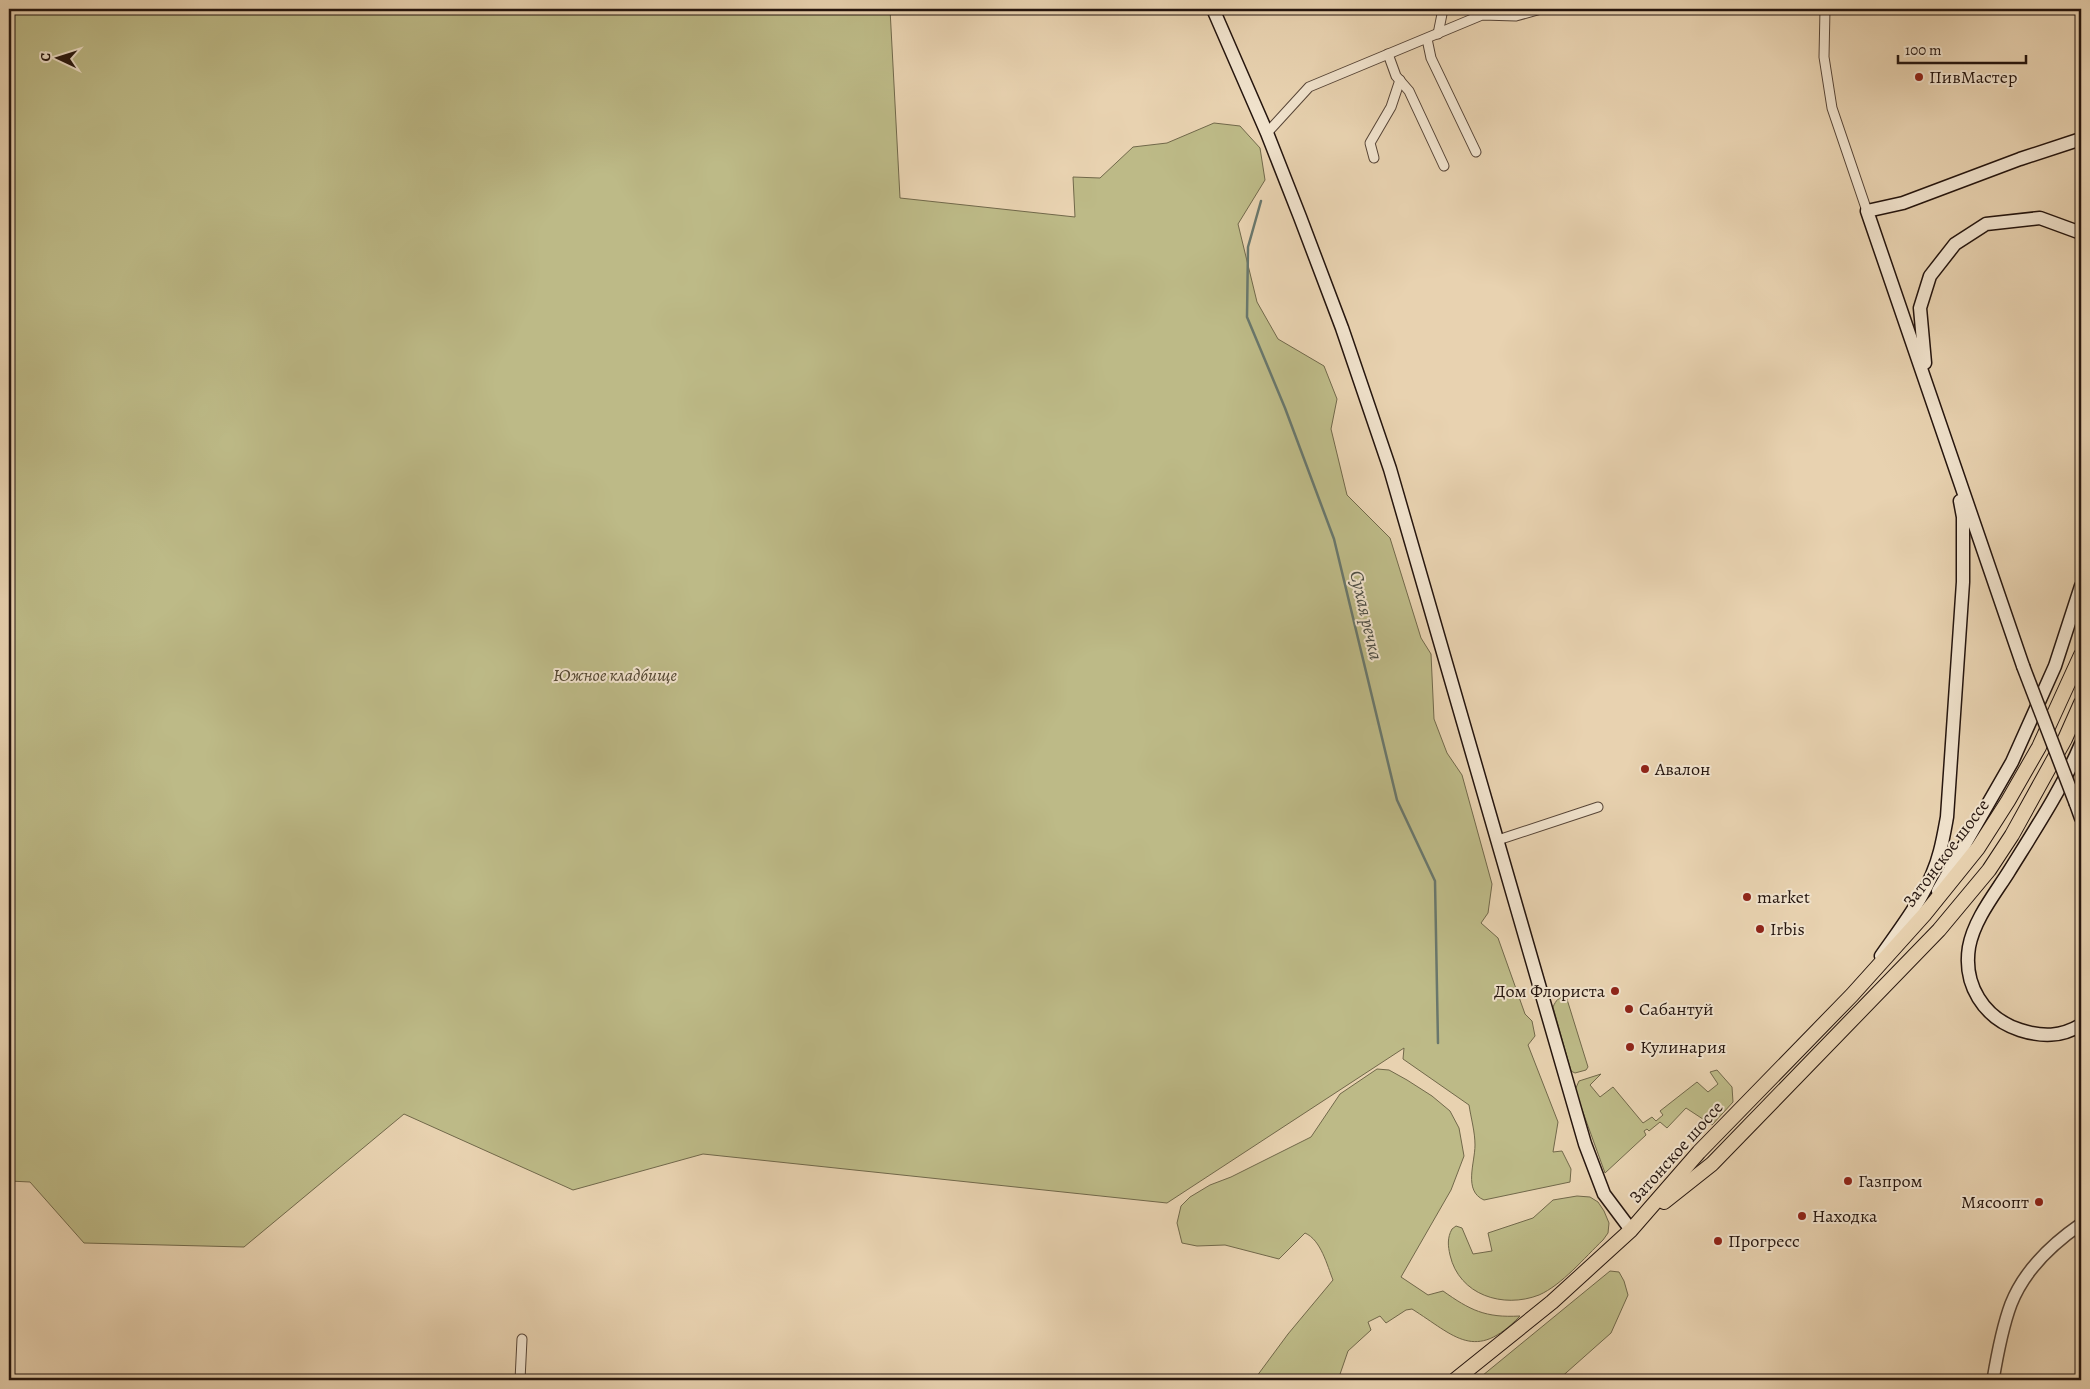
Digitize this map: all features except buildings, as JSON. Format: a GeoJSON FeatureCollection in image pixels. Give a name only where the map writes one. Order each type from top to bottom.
{"type":"FeatureCollection","features":[{"type":"Feature","properties":{"kind":"main road"},"geometry":{"type":"LineString","coordinates":[[1213,9],[1267,133],[1342,328],[1390,469],[1591,1163],[1609,1202],[1635,1226],[1552,1302],[1454,1380]]}},
{"type":"Feature","properties":{"kind":"main road"},"geometry":{"type":"LineString","coordinates":[[2081,139],[2020,159],[1903,203],[1867,211],[2023,666],[2081,818]]}},
{"type":"Feature","properties":{"kind":"main road"},"geometry":{"type":"LineString","coordinates":[[1928,390],[1921,335],[1920,308],[1930,276],[1955,244],[1986,224],[2040,218],[2081,233]]}},
{"type":"Feature","properties":{"kind":"main road"},"geometry":{"type":"LineString","coordinates":[[1856,990],[1916,905],[1940,853],[1947,817],[1963,582],[1963,517],[1953,462]]}},
{"type":"Feature","properties":{"kind":"main road"},"geometry":{"type":"LineString","coordinates":[[1924,915],[2012,762],[2055,666],[2081,586]]}},
{"type":"Feature","properties":{"kind":"main road","name":"Затонское шоссе"},"geometry":{"type":"LineString","coordinates":[[1635,1226],[1699,1152],[1856,990],[1924,915],[1978,848],[2008,801],[2039,746],[2081,654]]}},
{"type":"Feature","properties":{"kind":"main road","name":"Затонское шоссе"},"geometry":{"type":"LineString","coordinates":[[1635,1226],[1712,1164],[1939,930],[1988,870],[2012,835],[2065,739],[2081,703]]}},
{"type":"Feature","properties":{"kind":"main road"},"geometry":{"type":"LineString","coordinates":[[2081,744],[2074,761],[2039,823],[1980,918],[1970,945],[1968,963],[1971,984],[1980,1001],[1997,1018],[2017,1029],[2042,1036],[2058,1035],[2081,1025]]}},
{"type":"Feature","properties":{"kind":"street"},"geometry":{"type":"LineString","coordinates":[[1438,34],[1443,9]]}},
{"type":"Feature","properties":{"kind":"street"},"geometry":{"type":"LineString","coordinates":[[1267,133],[1309,87],[1482,15],[1516,16],[1542,9]]}},
{"type":"Feature","properties":{"kind":"street"},"geometry":{"type":"LineString","coordinates":[[1825,9],[1824,57],[1832,108],[1867,211]]}},
{"type":"Feature","properties":{"kind":"street"},"geometry":{"type":"LineString","coordinates":[[1427,39],[1431,58],[1476,152]]}},
{"type":"Feature","properties":{"kind":"street"},"geometry":{"type":"LineString","coordinates":[[1388,54],[1396,76],[1409,90],[1444,166]]}},
{"type":"Feature","properties":{"kind":"street"},"geometry":{"type":"LineString","coordinates":[[1374,158],[1370,143],[1391,107],[1400,80]]}},
{"type":"Feature","properties":{"kind":"street"},"geometry":{"type":"LineString","coordinates":[[1498,840],[1598,806]]}},
{"type":"Feature","properties":{"kind":"street"},"geometry":{"type":"LineString","coordinates":[[1993,1380],[2012,1302],[2030,1271],[2057,1240],[2081,1224]]}},
{"type":"Feature","properties":{"kind":"street"},"geometry":{"type":"LineString","coordinates":[[520,1380],[522,1339]]}},
{"type":"Feature","properties":{"kind":"green space","name":"Южное кладбище"},"geometry":{"type":"Polygon","coordinates":[[[9,9],[890,9],[900,198],[1075,217],[1073,177],[1100,178],[1133,147],[1167,143],[1214,123],[1240,126],[1260,148],[1265,180],[1238,224],[1257,302],[1278,339],[1324,366],[1337,399],[1331,429],[1347,495],[1390,538],[1421,638],[1431,654],[1434,719],[1447,753],[1462,775],[1492,884],[1488,913],[1481,923],[1498,938],[1525,1014],[1532,1021],[1535,1036],[1528,1045],[1558,1122],[1553,1152],[1562,1151],[1571,1169],[1570,1182],[1484,1200],[1478,1196],[1472,1183],[1475,1140],[1469,1105],[1403,1059],[1404,1048],[1167,1203],[703,1154],[573,1190],[404,1114],[244,1247],[84,1243],[30,1182],[9,1181],[9,9]]]}},
{"type":"Feature","properties":{"kind":"green space"},"geometry":{"type":"Polygon","coordinates":[[[1566,996],[1588,1067],[1586,1070],[1575,1073],[1571,1071],[1553,1007],[1558,999],[1566,996]]]}},
{"type":"Feature","properties":{"kind":"green space"},"geometry":{"type":"Polygon","coordinates":[[[1377,1069],[1389,1070],[1407,1080],[1432,1096],[1450,1111],[1459,1128],[1464,1156],[1451,1190],[1401,1277],[1428,1295],[1443,1291],[1470,1308],[1487,1314],[1520,1316],[1490,1339],[1477,1342],[1453,1335],[1412,1309],[1406,1310],[1386,1323],[1380,1316],[1368,1322],[1371,1330],[1348,1351],[1338,1380],[1333,1380],[1335,1375],[1332,1380],[1254,1380],[1288,1334],[1333,1280],[1326,1260],[1315,1241],[1305,1233],[1279,1259],[1225,1245],[1197,1246],[1182,1243],[1177,1223],[1181,1206],[1190,1197],[1210,1185],[1231,1177],[1311,1137],[1340,1094],[1377,1069]]]}},
{"type":"Feature","properties":{"kind":"green space"},"geometry":{"type":"Polygon","coordinates":[[[1717,1070],[1732,1087],[1733,1102],[1712,1125],[1686,1108],[1667,1128],[1660,1122],[1649,1131],[1647,1129],[1644,1131],[1646,1135],[1605,1173],[1575,1090],[1579,1081],[1601,1074],[1590,1085],[1600,1097],[1613,1087],[1643,1123],[1652,1117],[1656,1121],[1663,1115],[1660,1111],[1697,1082],[1708,1092],[1718,1084],[1710,1072],[1717,1070]]]}},
{"type":"Feature","properties":{"kind":"green space"},"geometry":{"type":"Polygon","coordinates":[[[1577,1196],[1590,1197],[1598,1202],[1609,1223],[1608,1233],[1573,1270],[1548,1290],[1525,1299],[1497,1299],[1473,1289],[1455,1269],[1448,1242],[1450,1232],[1456,1226],[1462,1228],[1473,1254],[1492,1251],[1488,1233],[1533,1218],[1553,1200],[1577,1196]]]}},
{"type":"Feature","properties":{"kind":"green space"},"geometry":{"type":"Polygon","coordinates":[[[1610,1271],[1619,1272],[1628,1295],[1611,1333],[1558,1380],[1477,1380],[1610,1271]]]}},
{"type":"Feature","properties":{"kind":"waterway","name":"Сухая речка"},"geometry":{"type":"LineString","coordinates":[[1261,201],[1248,247],[1247,317],[1285,408],[1334,539],[1397,800],[1435,881],[1438,1043]]}},
{"type":"Feature","properties":{"kind":"place","name":"ПивМастер"},"geometry":{"type":"Point","coordinates":[1919,77]}},
{"type":"Feature","properties":{"kind":"place","name":"Авалон"},"geometry":{"type":"Point","coordinates":[1645,769]}},
{"type":"Feature","properties":{"kind":"place","name":"market"},"geometry":{"type":"Point","coordinates":[1747,897]}},
{"type":"Feature","properties":{"kind":"place","name":"Irbis"},"geometry":{"type":"Point","coordinates":[1760,929]}},
{"type":"Feature","properties":{"kind":"place","name":"Дом Флориста"},"geometry":{"type":"Point","coordinates":[1615,991]}},
{"type":"Feature","properties":{"kind":"place","name":"Сабантуй"},"geometry":{"type":"Point","coordinates":[1629,1009]}},
{"type":"Feature","properties":{"kind":"place","name":"Кулинария"},"geometry":{"type":"Point","coordinates":[1630,1047]}},
{"type":"Feature","properties":{"kind":"place","name":"Газпром"},"geometry":{"type":"Point","coordinates":[1848,1181]}},
{"type":"Feature","properties":{"kind":"place","name":"Мясоопт"},"geometry":{"type":"Point","coordinates":[2039,1202]}},
{"type":"Feature","properties":{"kind":"place","name":"Находка"},"geometry":{"type":"Point","coordinates":[1802,1216]}},
{"type":"Feature","properties":{"kind":"place","name":"Прогресс"},"geometry":{"type":"Point","coordinates":[1718,1241]}}]}
